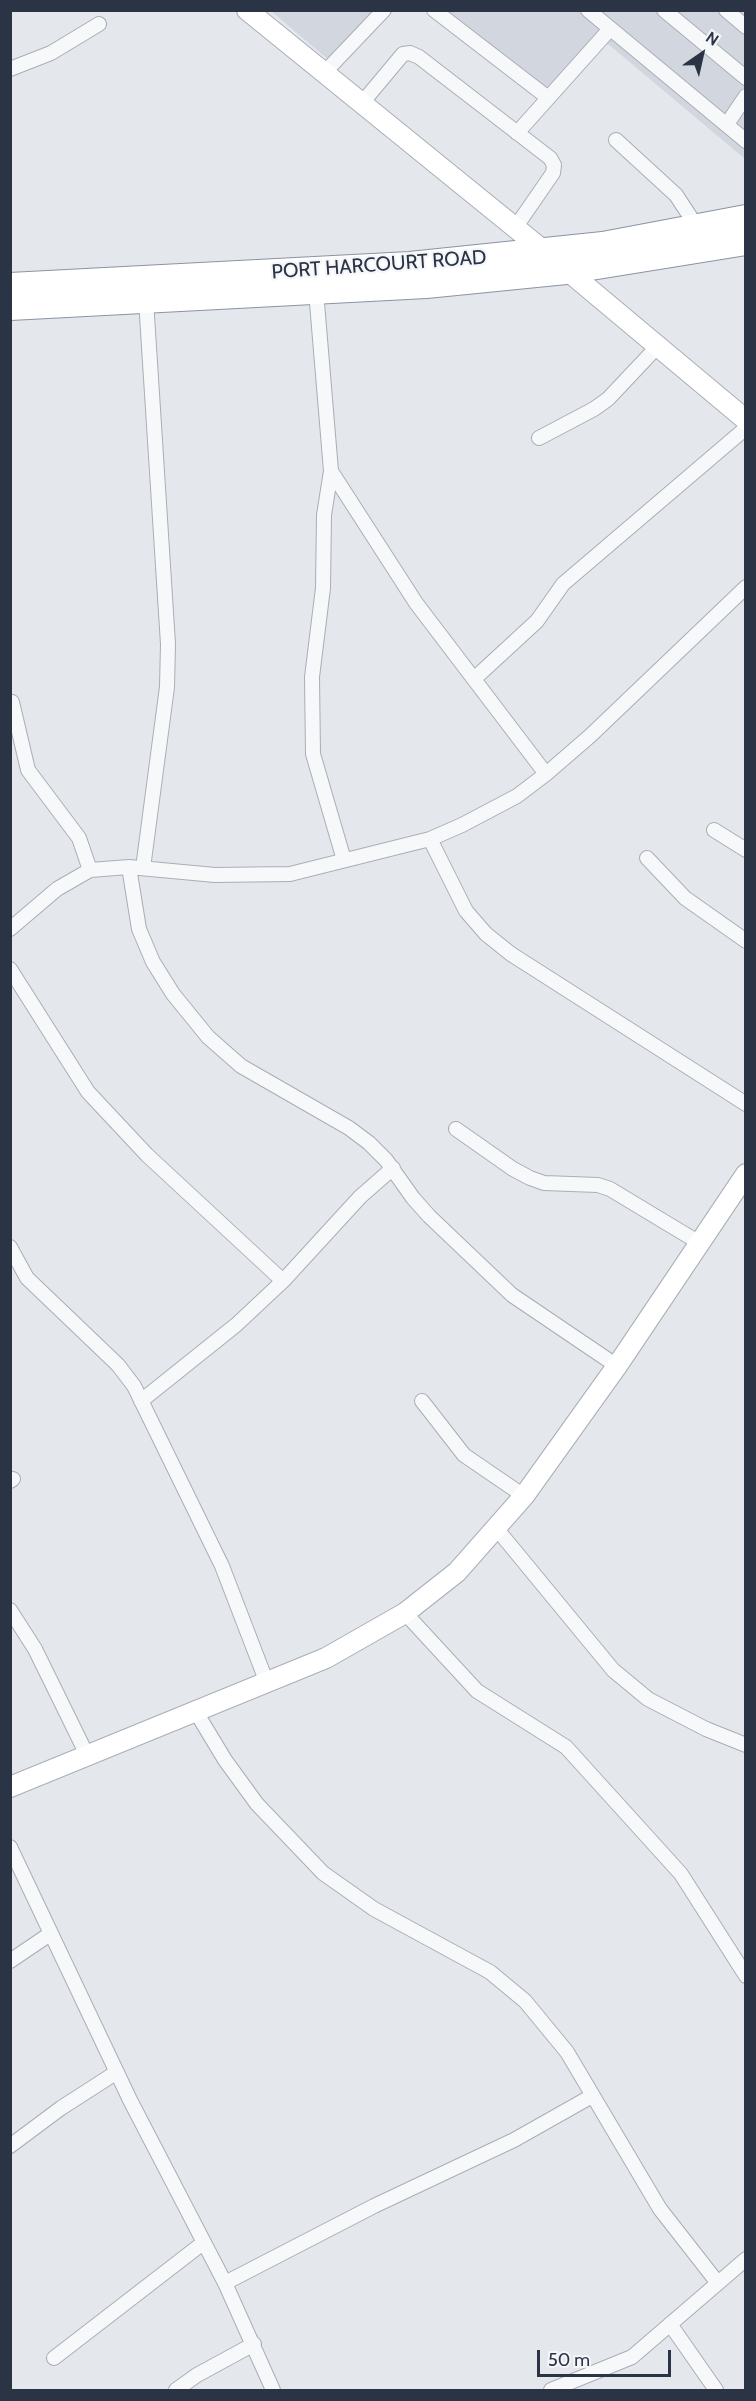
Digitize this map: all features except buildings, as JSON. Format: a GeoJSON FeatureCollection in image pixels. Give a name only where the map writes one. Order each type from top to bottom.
{"type":"FeatureCollection","features":[{"type":"Feature","properties":{"kind":"highway","name":"PORT HARCOURT ROAD"},"geometry":{"type":"LineString","coordinates":[[10,286],[410,265],[603,244],[746,218]]}},
{"type":"Feature","properties":{"kind":"highway","name":"PORT HARCOURT ROAD"},"geometry":{"type":"LineString","coordinates":[[10,307],[426,285],[566,272],[746,242]]}},
{"type":"Feature","properties":{"kind":"street"},"geometry":{"type":"LineString","coordinates":[[247,10],[544,251],[566,272],[746,420]]}},
{"type":"Feature","properties":{"kind":"street"},"geometry":{"type":"LineString","coordinates":[[324,73],[384,10]]}},
{"type":"Feature","properties":{"kind":"street"},"geometry":{"type":"LineString","coordinates":[[434,10],[547,97]]}},
{"type":"Feature","properties":{"kind":"street"},"geometry":{"type":"LineString","coordinates":[[588,10],[746,141]]}},
{"type":"Feature","properties":{"kind":"street"},"geometry":{"type":"LineString","coordinates":[[664,10],[746,78]]}},
{"type":"Feature","properties":{"kind":"street"},"geometry":{"type":"LineString","coordinates":[[726,10],[746,27]]}},
{"type":"Feature","properties":{"kind":"street"},"geometry":{"type":"LineString","coordinates":[[10,69],[51,53],[99,24]]}},
{"type":"Feature","properties":{"kind":"street"},"geometry":{"type":"LineString","coordinates":[[517,133],[610,29]]}},
{"type":"Feature","properties":{"kind":"street"},"geometry":{"type":"LineString","coordinates":[[362,103],[403,54],[410,53],[419,57],[550,158],[554,165],[553,173],[515,228]]}},
{"type":"Feature","properties":{"kind":"street"},"geometry":{"type":"LineString","coordinates":[[728,124],[746,96]]}},
{"type":"Feature","properties":{"kind":"street"},"geometry":{"type":"LineString","coordinates":[[616,140],[676,195],[697,227]]}},
{"type":"Feature","properties":{"kind":"street"},"geometry":{"type":"LineString","coordinates":[[316,291],[331,471],[324,515],[323,588],[312,677],[313,754],[344,860]]}},
{"type":"Feature","properties":{"kind":"street"},"geometry":{"type":"LineString","coordinates":[[146,300],[168,644],[167,687],[136,868],[139,928],[153,962],[173,994],[208,1037],[241,1066],[349,1128],[369,1143],[393,1168],[413,1198],[429,1216],[512,1295],[617,1366]]}},
{"type":"Feature","properties":{"kind":"street"},"geometry":{"type":"LineString","coordinates":[[539,438],[594,409],[608,399],[657,347]]}},
{"type":"Feature","properties":{"kind":"street"},"geometry":{"type":"LineString","coordinates":[[474,679],[537,621],[563,584],[746,428]]}},
{"type":"Feature","properties":{"kind":"street"},"geometry":{"type":"LineString","coordinates":[[331,471],[416,603],[546,774]]}},
{"type":"Feature","properties":{"kind":"street"},"geometry":{"type":"LineString","coordinates":[[10,929],[57,889],[90,870],[136,868],[215,875],[290,874],[430,839],[517,796],[546,774],[590,736],[746,588]]}},
{"type":"Feature","properties":{"kind":"street"},"geometry":{"type":"LineString","coordinates":[[12,702],[28,770],[80,838],[90,870]]}},
{"type":"Feature","properties":{"kind":"street"},"geometry":{"type":"LineString","coordinates":[[714,830],[746,850]]}},
{"type":"Feature","properties":{"kind":"street"},"geometry":{"type":"LineString","coordinates":[[430,839],[466,911],[486,934],[511,954],[746,1104]]}},
{"type":"Feature","properties":{"kind":"street"},"geometry":{"type":"LineString","coordinates":[[647,858],[685,898],[746,941]]}},
{"type":"Feature","properties":{"kind":"street"},"geometry":{"type":"LineString","coordinates":[[10,969],[88,1092],[103,1110],[147,1155],[283,1281]]}},
{"type":"Feature","properties":{"kind":"street"},"geometry":{"type":"LineString","coordinates":[[456,1129],[513,1169],[530,1178],[544,1183],[598,1185],[610,1189],[698,1242]]}},
{"type":"Feature","properties":{"kind":"street"},"geometry":{"type":"LineString","coordinates":[[141,1401],[236,1324],[283,1281],[353,1204],[393,1168]]}},
{"type":"Feature","properties":{"kind":"street"},"geometry":{"type":"LineString","coordinates":[[10,1787],[326,1658],[405,1613],[456,1572],[524,1496],[617,1366],[698,1242],[746,1174]]}},
{"type":"Feature","properties":{"kind":"street"},"geometry":{"type":"LineString","coordinates":[[10,1247],[27,1278],[118,1365],[141,1401],[222,1566],[267,1683]]}},
{"type":"Feature","properties":{"kind":"street"},"geometry":{"type":"LineString","coordinates":[[422,1401],[464,1455],[524,1496]]}},
{"type":"Feature","properties":{"kind":"street"},"geometry":{"type":"LineString","coordinates":[[496,1528],[613,1670],[648,1699],[706,1729],[746,1745]]}},
{"type":"Feature","properties":{"kind":"street"},"geometry":{"type":"LineString","coordinates":[[10,1610],[35,1649],[88,1757]]}},
{"type":"Feature","properties":{"kind":"street"},"geometry":{"type":"LineString","coordinates":[[405,1613],[477,1691],[566,1747],[681,1874],[746,1976]]}},
{"type":"Feature","properties":{"kind":"street"},"geometry":{"type":"LineString","coordinates":[[196,1712],[225,1760],[257,1804],[323,1873],[374,1909],[490,1972],[525,2001],[567,2052],[660,2209],[717,2282]]}},
{"type":"Feature","properties":{"kind":"street"},"geometry":{"type":"LineString","coordinates":[[10,1847],[117,2072],[225,2283],[273,2391]]}},
{"type":"Feature","properties":{"kind":"street"},"geometry":{"type":"LineString","coordinates":[[10,1961],[50,1934]]}},
{"type":"Feature","properties":{"kind":"street"},"geometry":{"type":"LineString","coordinates":[[10,2146],[61,2108],[117,2072]]}},
{"type":"Feature","properties":{"kind":"street"},"geometry":{"type":"LineString","coordinates":[[225,2283],[374,2206],[514,2140],[592,2096]]}},
{"type":"Feature","properties":{"kind":"street"},"geometry":{"type":"LineString","coordinates":[[54,2358],[203,2243]]}},
{"type":"Feature","properties":{"kind":"street"},"geometry":{"type":"LineString","coordinates":[[551,2391],[632,2357],[746,2259]]}},
{"type":"Feature","properties":{"kind":"street"},"geometry":{"type":"LineString","coordinates":[[670,2324],[716,2391]]}},
{"type":"Feature","properties":{"kind":"street"},"geometry":{"type":"LineString","coordinates":[[176,2391],[197,2375],[254,2344]]}},
{"type":"Feature","properties":{"kind":"shaded area"},"geometry":{"type":"Polygon","coordinates":[[[271,11],[383,11],[330,61],[271,11]]]}},
{"type":"Feature","properties":{"kind":"shaded area"},"geometry":{"type":"Polygon","coordinates":[[[437,11],[745,11],[745,159],[601,38],[545,94],[437,11]]]}}]}
